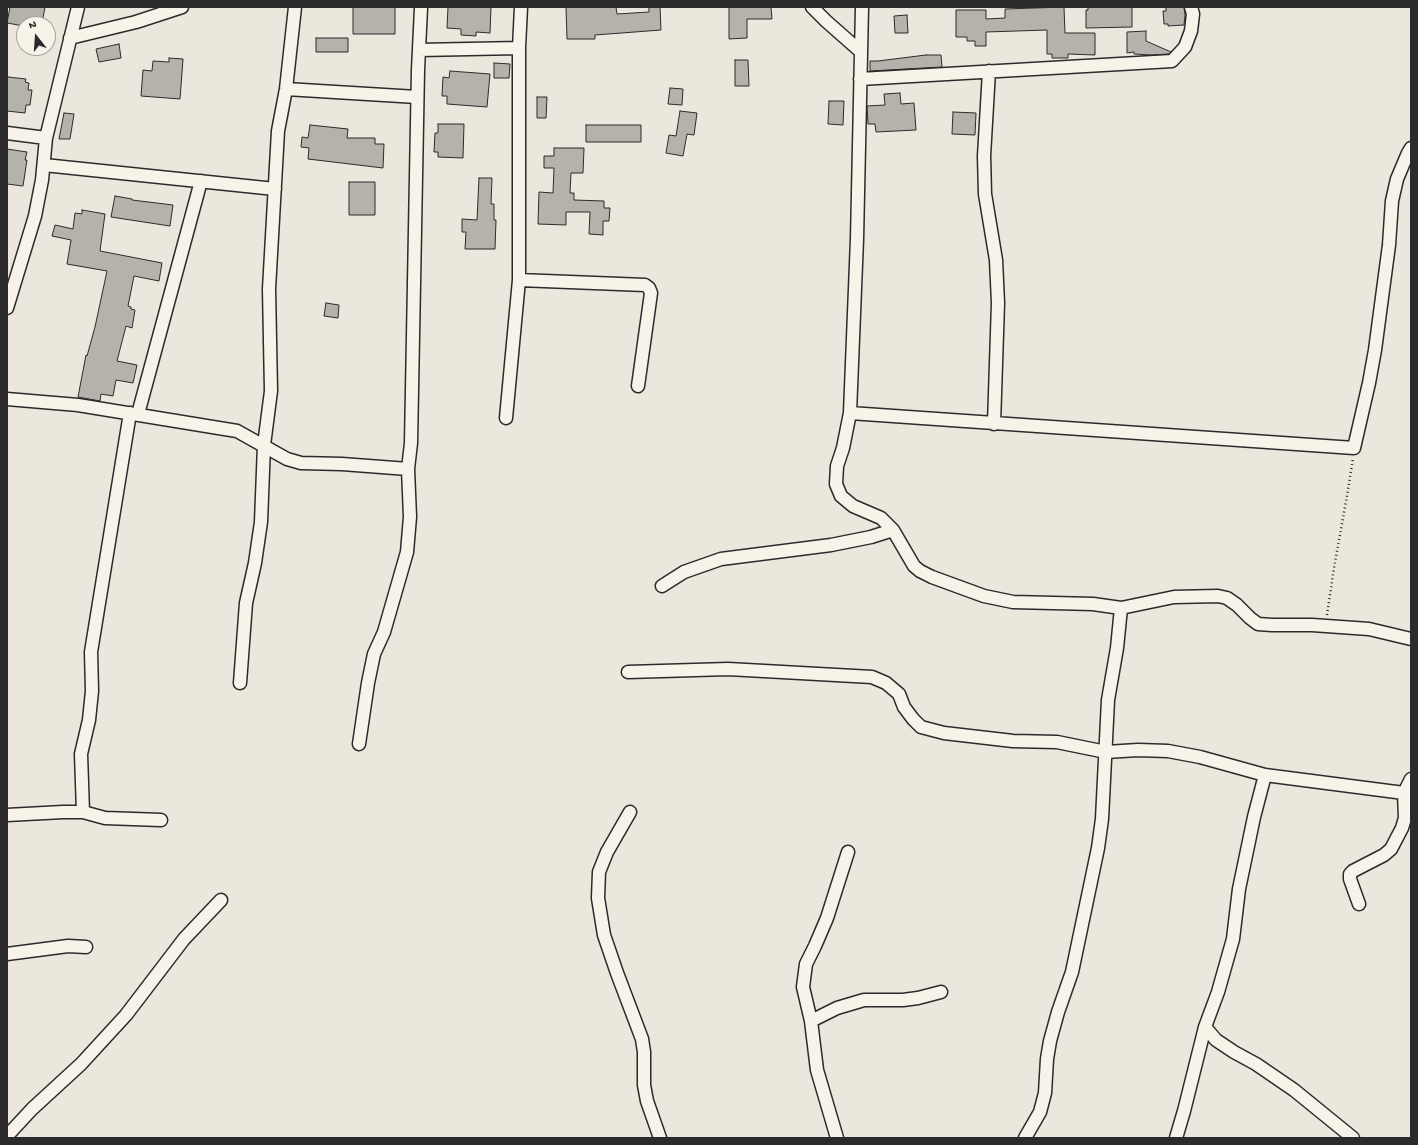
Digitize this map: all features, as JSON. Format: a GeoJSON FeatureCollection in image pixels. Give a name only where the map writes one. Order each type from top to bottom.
{"type":"FeatureCollection","features":[{"type":"Feature","properties":{"kind":"street"},"geometry":{"type":"LineString","coordinates":[[7,308],[35,216],[42,180],[46,138],[78,7]]}},
{"type":"Feature","properties":{"kind":"street"},"geometry":{"type":"LineString","coordinates":[[70,38],[136,22],[182,7]]}},
{"type":"Feature","properties":{"kind":"street"},"geometry":{"type":"LineString","coordinates":[[240,683],[246,603],[255,563],[261,522],[264,445],[271,391],[269,289],[278,131],[286,88],[295,7]]}},
{"type":"Feature","properties":{"kind":"street"},"geometry":{"type":"LineString","coordinates":[[506,418],[519,280],[519,48],[521,7]]}},
{"type":"Feature","properties":{"kind":"street"},"geometry":{"type":"LineString","coordinates":[[812,7],[860,51]]}},
{"type":"Feature","properties":{"kind":"street"},"geometry":{"type":"LineString","coordinates":[[862,7],[860,51],[858,239],[850,413],[844,448],[837,466],[836,484],[841,496],[852,506],[881,518],[893,530],[914,566],[920,571],[932,577],[984,596],[1012,602],[1093,604],[1121,608],[1174,598],[1218,596],[1227,598],[1238,605],[1258,624],[1325,625],[1369,629],[1411,639]]}},
{"type":"Feature","properties":{"kind":"street"},"geometry":{"type":"LineString","coordinates":[[860,79],[1172,61],[1186,47],[1191,31],[1193,14],[1191,7]]}},
{"type":"Feature","properties":{"kind":"street"},"geometry":{"type":"LineString","coordinates":[[359,744],[374,654],[384,632],[407,552],[410,517],[408,470],[411,443],[421,8]]}},
{"type":"Feature","properties":{"kind":"street"},"geometry":{"type":"LineString","coordinates":[[419,50],[519,48]]}},
{"type":"Feature","properties":{"kind":"street"},"geometry":{"type":"LineString","coordinates":[[988,72],[984,156],[985,194],[996,260],[998,303],[994,424]]}},
{"type":"Feature","properties":{"kind":"street"},"geometry":{"type":"LineString","coordinates":[[286,88],[418,97]]}},
{"type":"Feature","properties":{"kind":"street"},"geometry":{"type":"LineString","coordinates":[[7,132],[46,138]]}},
{"type":"Feature","properties":{"kind":"street"},"geometry":{"type":"LineString","coordinates":[[850,413],[1354,448],[1370,383],[1390,245],[1392,201],[1397,179],[1411,148]]}},
{"type":"Feature","properties":{"kind":"street"},"geometry":{"type":"LineString","coordinates":[[44,165],[275,189]]}},
{"type":"Feature","properties":{"kind":"street"},"geometry":{"type":"LineString","coordinates":[[83,812],[81,754],[92,691],[90,678],[90,652],[134,414],[201,181]]}},
{"type":"Feature","properties":{"kind":"street"},"geometry":{"type":"LineString","coordinates":[[519,280],[645,285],[649,288],[651,293],[638,386]]}},
{"type":"Feature","properties":{"kind":"street"},"geometry":{"type":"LineString","coordinates":[[7,399],[78,405],[237,430],[287,459],[301,463],[342,464],[408,470]]}},
{"type":"Feature","properties":{"kind":"street"},"geometry":{"type":"LineString","coordinates":[[662,586],[684,572],[720,559],[831,545],[871,537],[893,530]]}},
{"type":"Feature","properties":{"kind":"street"},"geometry":{"type":"LineString","coordinates":[[1025,1138],[1040,1112],[1045,1093],[1047,1059],[1050,1041],[1072,972],[1098,848],[1102,819],[1108,700],[1121,608]]}},
{"type":"Feature","properties":{"kind":"street"},"geometry":{"type":"LineString","coordinates":[[628,672],[728,669],[872,677],[886,683],[899,694],[904,707],[913,719],[921,726],[944,733],[1013,741],[1057,742],[1106,752],[1138,750],[1168,751],[1200,757],[1265,775],[1404,793]]}},
{"type":"Feature","properties":{"kind":"street"},"geometry":{"type":"LineString","coordinates":[[1176,1138],[1205,1027],[1218,992],[1233,939],[1239,889],[1254,817],[1265,775]]}},
{"type":"Feature","properties":{"kind":"street"},"geometry":{"type":"LineString","coordinates":[[1359,904],[1350,874],[1353,870],[1384,855],[1391,849],[1402,828],[1405,818],[1404,793],[1411,779]]}},
{"type":"Feature","properties":{"kind":"street"},"geometry":{"type":"LineString","coordinates":[[7,815],[83,812],[105,818],[161,820]]}},
{"type":"Feature","properties":{"kind":"street"},"geometry":{"type":"LineString","coordinates":[[630,812],[607,852],[598,872],[598,898],[604,935],[642,1039],[644,1052],[644,1085],[647,1101],[660,1138]]}},
{"type":"Feature","properties":{"kind":"street"},"geometry":{"type":"LineString","coordinates":[[837,1138],[818,1070],[811,1021],[803,987],[806,964],[827,918],[848,852]]}},
{"type":"Feature","properties":{"kind":"street"},"geometry":{"type":"LineString","coordinates":[[7,1136],[32,1109],[81,1064],[126,1015],[184,939],[221,900]]}},
{"type":"Feature","properties":{"kind":"street"},"geometry":{"type":"LineString","coordinates":[[7,954],[68,946],[86,947]]}},
{"type":"Feature","properties":{"kind":"street"},"geometry":{"type":"LineString","coordinates":[[811,1021],[837,1008],[864,1000],[902,1000],[918,998],[941,992]]}},
{"type":"Feature","properties":{"kind":"street"},"geometry":{"type":"LineString","coordinates":[[1205,1027],[1216,1040],[1256,1064],[1294,1090],[1353,1138]]}},
{"type":"Feature","properties":{"kind":"path"},"geometry":{"type":"LineString","coordinates":[[1325,625],[1354,448]]}},
{"type":"Feature","properties":{"kind":"building"},"geometry":{"type":"Polygon","coordinates":[[[10,7],[45,7],[43,16],[16,16],[16,25],[7,23],[10,7]]]}},
{"type":"Feature","properties":{"kind":"building"},"geometry":{"type":"Polygon","coordinates":[[[353,7],[395,7],[395,34],[353,34],[353,7]]]}},
{"type":"Feature","properties":{"kind":"building"},"geometry":{"type":"Polygon","coordinates":[[[448,7],[491,7],[490,33],[476,32],[476,36],[461,35],[461,29],[447,28],[448,7]]]}},
{"type":"Feature","properties":{"kind":"building"},"geometry":{"type":"Polygon","coordinates":[[[566,7],[616,7],[617,14],[649,12],[649,7],[660,7],[661,30],[595,35],[595,39],[567,39],[566,7]]]}},
{"type":"Feature","properties":{"kind":"building"},"geometry":{"type":"Polygon","coordinates":[[[729,7],[771,7],[772,19],[747,19],[747,38],[729,39],[729,7]]]}},
{"type":"Feature","properties":{"kind":"building"},"geometry":{"type":"Polygon","coordinates":[[[1064,7],[1065,33],[1095,33],[1095,55],[1068,54],[1068,58],[1052,58],[1052,54],[1047,54],[1047,30],[986,32],[986,46],[975,46],[975,41],[967,41],[967,37],[956,37],[956,10],[986,10],[986,19],[1005,18],[1005,9],[1064,7]]]}},
{"type":"Feature","properties":{"kind":"building"},"geometry":{"type":"Polygon","coordinates":[[[1088,7],[1132,7],[1132,27],[1086,28],[1086,10],[1088,10],[1088,7]]]}},
{"type":"Feature","properties":{"kind":"building"},"geometry":{"type":"Polygon","coordinates":[[[1166,7],[1184,7],[1184,25],[1168,26],[1168,24],[1164,24],[1163,11],[1166,11],[1166,7]]]}},
{"type":"Feature","properties":{"kind":"building"},"geometry":{"type":"Polygon","coordinates":[[[907,15],[908,33],[895,33],[894,16],[907,15]]]}},
{"type":"Feature","properties":{"kind":"building"},"geometry":{"type":"Polygon","coordinates":[[[1146,31],[1146,41],[1171,52],[1169,54],[1152,55],[1134,54],[1134,52],[1127,53],[1127,32],[1146,31]]]}},
{"type":"Feature","properties":{"kind":"building"},"geometry":{"type":"Polygon","coordinates":[[[316,38],[348,38],[348,52],[316,52],[316,38]]]}},
{"type":"Feature","properties":{"kind":"building"},"geometry":{"type":"Polygon","coordinates":[[[119,44],[121,58],[99,62],[96,49],[119,44]]]}},
{"type":"Feature","properties":{"kind":"building"},"geometry":{"type":"Polygon","coordinates":[[[926,55],[941,55],[942,67],[870,71],[870,61],[926,55]]]}},
{"type":"Feature","properties":{"kind":"building"},"geometry":{"type":"Polygon","coordinates":[[[169,58],[183,59],[180,99],[141,96],[143,70],[152,71],[153,61],[169,62],[169,58]]]}},
{"type":"Feature","properties":{"kind":"building"},"geometry":{"type":"Polygon","coordinates":[[[735,60],[748,60],[749,86],[735,86],[735,60]]]}},
{"type":"Feature","properties":{"kind":"building"},"geometry":{"type":"Polygon","coordinates":[[[494,63],[510,64],[509,78],[494,78],[494,63]]]}},
{"type":"Feature","properties":{"kind":"building"},"geometry":{"type":"Polygon","coordinates":[[[450,71],[490,74],[487,107],[447,104],[447,96],[442,96],[443,77],[449,78],[450,71]]]}},
{"type":"Feature","properties":{"kind":"building"},"geometry":{"type":"Polygon","coordinates":[[[8,77],[26,79],[25,82],[29,83],[28,90],[32,90],[30,105],[26,105],[25,113],[7,111],[8,77]]]}},
{"type":"Feature","properties":{"kind":"building"},"geometry":{"type":"Polygon","coordinates":[[[670,88],[683,89],[682,105],[668,104],[670,88]]]}},
{"type":"Feature","properties":{"kind":"building"},"geometry":{"type":"Polygon","coordinates":[[[900,93],[901,104],[914,103],[916,130],[876,132],[875,124],[868,124],[867,106],[885,105],[884,94],[900,93]]]}},
{"type":"Feature","properties":{"kind":"building"},"geometry":{"type":"Polygon","coordinates":[[[537,97],[547,97],[546,118],[537,118],[537,97]]]}},
{"type":"Feature","properties":{"kind":"building"},"geometry":{"type":"Polygon","coordinates":[[[829,101],[844,101],[843,125],[828,124],[829,101]]]}},
{"type":"Feature","properties":{"kind":"building"},"geometry":{"type":"Polygon","coordinates":[[[680,111],[697,113],[694,135],[687,134],[683,156],[666,153],[669,135],[676,136],[680,111]]]}},
{"type":"Feature","properties":{"kind":"building"},"geometry":{"type":"Polygon","coordinates":[[[953,112],[976,113],[975,135],[952,134],[953,112]]]}},
{"type":"Feature","properties":{"kind":"building"},"geometry":{"type":"Polygon","coordinates":[[[64,113],[74,114],[70,139],[59,139],[64,113]]]}},
{"type":"Feature","properties":{"kind":"building"},"geometry":{"type":"Polygon","coordinates":[[[438,124],[464,124],[463,158],[438,157],[438,152],[434,152],[435,133],[438,133],[438,124]]]}},
{"type":"Feature","properties":{"kind":"building"},"geometry":{"type":"Polygon","coordinates":[[[310,125],[348,129],[347,138],[375,138],[375,144],[384,144],[383,168],[308,159],[309,148],[301,147],[302,137],[308,138],[310,125]]]}},
{"type":"Feature","properties":{"kind":"building"},"geometry":{"type":"Polygon","coordinates":[[[586,125],[641,125],[641,142],[586,142],[586,125]]]}},
{"type":"Feature","properties":{"kind":"building"},"geometry":{"type":"Polygon","coordinates":[[[554,148],[584,148],[583,173],[571,173],[570,193],[574,193],[574,200],[604,201],[604,208],[610,208],[609,221],[603,221],[603,235],[589,234],[590,212],[566,212],[566,225],[538,224],[539,192],[553,193],[554,168],[544,168],[544,156],[554,156],[554,148]]]}},
{"type":"Feature","properties":{"kind":"building"},"geometry":{"type":"Polygon","coordinates":[[[7,149],[27,152],[23,186],[7,184],[7,149]]]}},
{"type":"Feature","properties":{"kind":"building"},"geometry":{"type":"Polygon","coordinates":[[[479,178],[492,178],[491,204],[494,204],[494,220],[496,220],[495,249],[465,249],[466,232],[462,232],[462,219],[477,220],[479,178]]]}},
{"type":"Feature","properties":{"kind":"building"},"geometry":{"type":"Polygon","coordinates":[[[349,182],[375,182],[375,215],[349,215],[349,182]]]}},
{"type":"Feature","properties":{"kind":"building"},"geometry":{"type":"Polygon","coordinates":[[[115,196],[132,200],[173,205],[170,226],[111,217],[115,196]]]}},
{"type":"Feature","properties":{"kind":"building"},"geometry":{"type":"Polygon","coordinates":[[[82,210],[105,214],[100,251],[162,263],[159,281],[134,276],[128,306],[135,310],[132,328],[126,326],[117,361],[137,365],[133,383],[116,380],[113,396],[101,394],[100,401],[78,397],[86,355],[87,356],[95,327],[107,271],[67,264],[71,240],[52,236],[55,225],[73,229],[75,213],[82,214],[82,210]]]}},
{"type":"Feature","properties":{"kind":"building"},"geometry":{"type":"Polygon","coordinates":[[[326,303],[339,305],[338,318],[324,316],[326,303]]]}}]}
